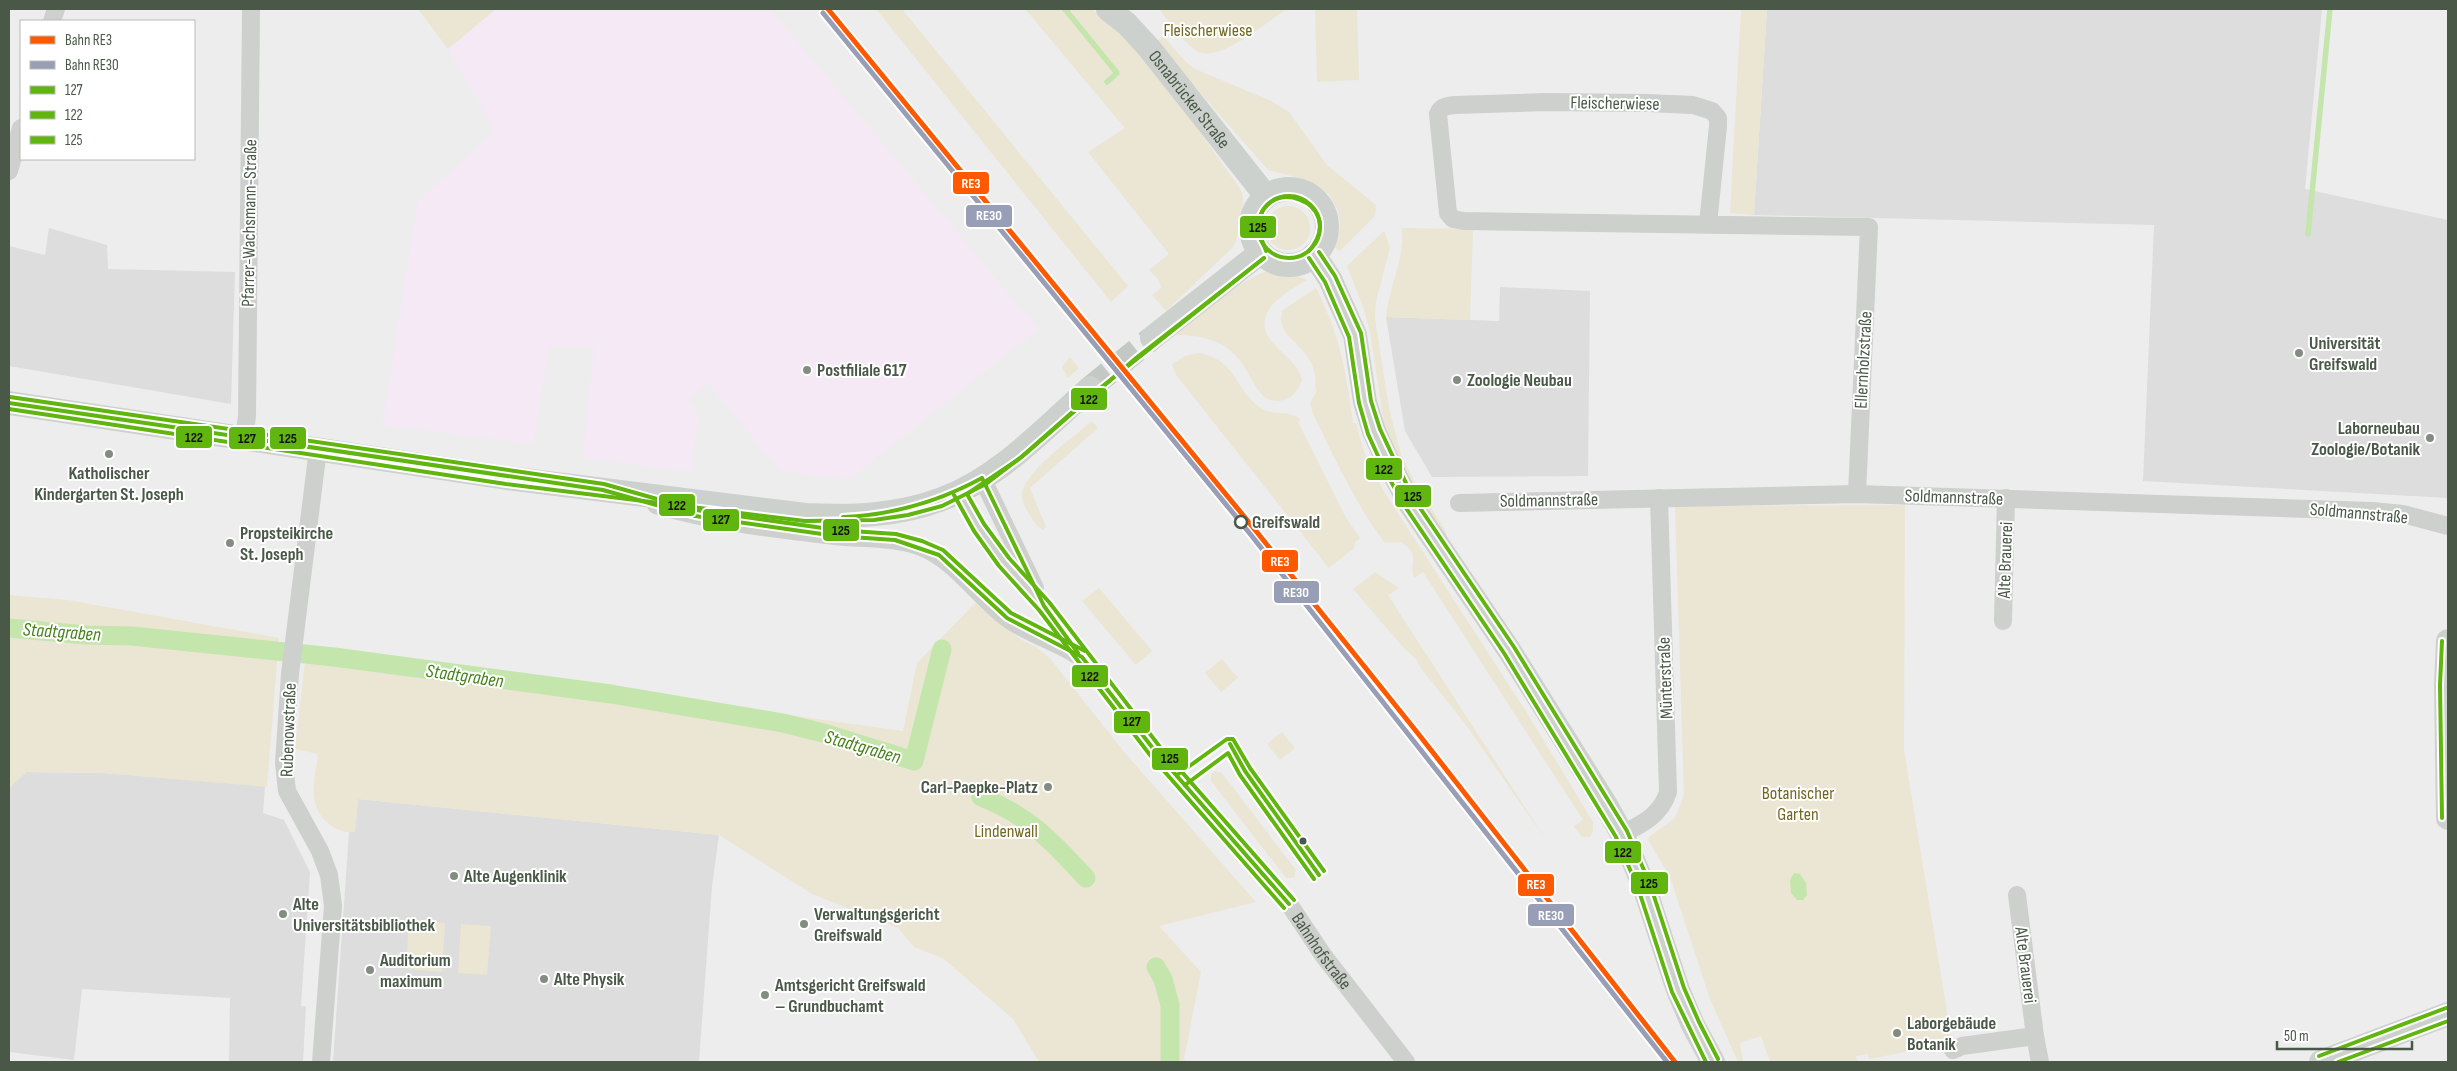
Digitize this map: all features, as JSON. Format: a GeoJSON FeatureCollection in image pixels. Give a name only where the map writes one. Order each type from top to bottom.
{"type":"FeatureCollection","features":[{"type":"Feature","properties":{"kind":"main road","name":"Osnabrücker Straße"},"geometry":{"type":"LineString","coordinates":[[1108,9],[1127,24],[1149,48],[1266,196]]}},
{"type":"Feature","properties":{"kind":"main road"},"geometry":{"type":"LineString","coordinates":[[1278,191],[1304,192],[1315,200],[1323,210],[1326,236],[1321,248],[1302,263],[1291,265],[1279,264],[1260,253],[1253,241],[1252,216],[1266,196],[1278,191]]}},
{"type":"Feature","properties":{"kind":"main road"},"geometry":{"type":"LineString","coordinates":[[1152,338],[1260,253]]}},
{"type":"Feature","properties":{"kind":"main road"},"geometry":{"type":"LineString","coordinates":[[1314,255],[1330,279],[1354,335],[1365,402],[1374,430],[1389,464],[1410,502],[1550,714],[1622,834],[1644,886],[1678,990],[1712,1062]]}},
{"type":"Feature","properties":{"kind":"main road"},"geometry":{"type":"LineString","coordinates":[[982,478],[1015,454],[1090,388]]}},
{"type":"Feature","properties":{"kind":"main road","name":"Bahnhofstraße"},"geometry":{"type":"LineString","coordinates":[[9,403],[612,492],[806,514],[846,517],[873,515],[911,508],[959,492],[982,478]]}},
{"type":"Feature","properties":{"kind":"main road"},"geometry":{"type":"LineString","coordinates":[[2448,641],[2446,685],[2448,818]]}},
{"type":"Feature","properties":{"kind":"main road"},"geometry":{"type":"LineString","coordinates":[[2329,1061],[2448,1014]]}},
{"type":"Feature","properties":{"kind":"street","name":"Pfarrer-Wachsmann-Straße"},"geometry":{"type":"LineString","coordinates":[[244,438],[247,416],[252,9]]}},
{"type":"Feature","properties":{"kind":"street","name":"Fleischerwiese"},"geometry":{"type":"LineString","coordinates":[[1708,224],[1718,118],[1706,108],[1693,105],[1647,103],[1545,102],[1444,106],[1438,114],[1448,213],[1453,219],[1464,221],[1869,227]]}},
{"type":"Feature","properties":{"kind":"street"},"geometry":{"type":"LineString","coordinates":[[9,171],[20,132]]}},
{"type":"Feature","properties":{"kind":"street","name":"Ellernholzstraße"},"geometry":{"type":"LineString","coordinates":[[1857,494],[1869,227]]}},
{"type":"Feature","properties":{"kind":"street","name":"Rubenowstraße"},"geometry":{"type":"LineString","coordinates":[[318,449],[295,632],[284,763],[287,791],[320,851],[329,875],[333,906],[321,1062]]}},
{"type":"Feature","properties":{"kind":"street","name":"Bahnhofstraße"},"geometry":{"type":"LineString","coordinates":[[982,478],[1044,606]]}},
{"type":"Feature","properties":{"kind":"street","name":"Bahnhofstraße"},"geometry":{"type":"LineString","coordinates":[[612,492],[695,516],[836,536],[895,540],[920,546],[939,555],[1007,618],[1082,657]]}},
{"type":"Feature","properties":{"kind":"street","name":"Bahnhofstraße"},"geometry":{"type":"LineString","coordinates":[[959,492],[979,527],[1004,562],[1044,606],[1156,751],[1289,904],[1323,955],[1406,1062]]}},
{"type":"Feature","properties":{"kind":"street","name":"Soldmannstraße"},"geometry":{"type":"LineString","coordinates":[[1459,502],[1857,494],[2373,511],[2402,514],[2448,526]]}},
{"type":"Feature","properties":{"kind":"street","name":"Münterstraße"},"geometry":{"type":"LineString","coordinates":[[1622,834],[1658,813],[1665,802],[1668,792],[1659,498]]}},
{"type":"Feature","properties":{"kind":"street","name":"Alte Brauerei"},"geometry":{"type":"LineString","coordinates":[[2002,621],[2006,498]]}},
{"type":"Feature","properties":{"kind":"street","name":"Alte Brauerei"},"geometry":{"type":"LineString","coordinates":[[2017,895],[2040,1062]]}},
{"type":"Feature","properties":{"kind":"street"},"geometry":{"type":"LineString","coordinates":[[1953,1050],[1962,1046],[2035,1036]]}},
{"type":"Feature","properties":{"kind":"shaded area"},"geometry":{"type":"Polygon","coordinates":[[[496,9],[770,9],[1038,329],[850,479],[780,471],[708,383],[688,400],[698,416],[691,472],[583,458],[594,346],[549,347],[533,444],[382,425],[418,201],[495,131],[448,49],[496,9]]]}},
{"type":"Feature","properties":{"kind":"shaded area","name":"Universität Greifswald"},"geometry":{"type":"Polygon","coordinates":[[[1767,9],[2322,9],[2305,189],[2448,220],[2448,498],[2143,481],[2154,225],[1754,215],[1767,9]]]}},
{"type":"Feature","properties":{"kind":"shaded area"},"geometry":{"type":"Polygon","coordinates":[[[49,228],[107,245],[108,269],[235,272],[231,404],[9,366],[9,246],[45,255],[49,228]]]}},
{"type":"Feature","properties":{"kind":"shaded area"},"geometry":{"type":"Polygon","coordinates":[[[1500,287],[1590,291],[1588,476],[1432,477],[1405,431],[1386,317],[1499,321],[1500,287]]]}},
{"type":"Feature","properties":{"kind":"shaded area"},"geometry":{"type":"Polygon","coordinates":[[[26,772],[103,773],[265,786],[263,813],[284,820],[310,872],[301,1006],[306,1006],[303,1062],[229,1062],[230,998],[82,989],[74,1060],[9,1052],[9,788],[26,772]]]}},
{"type":"Feature","properties":{"kind":"shaded area"},"geometry":{"type":"Polygon","coordinates":[[[358,799],[719,835],[712,886],[699,1062],[333,1062],[349,832],[355,831],[358,799]]]}},
{"type":"Feature","properties":{"kind":"shaded area"},"geometry":{"type":"Polygon","coordinates":[[[1794,873],[1800,874],[1806,883],[1807,895],[1803,900],[1797,900],[1791,893],[1790,880],[1794,873]]]}},
{"type":"Feature","properties":{"kind":"green space"},"geometry":{"type":"Polygon","coordinates":[[[418,9],[496,9],[448,49],[418,9]]]}},
{"type":"Feature","properties":{"kind":"green space"},"geometry":{"type":"Polygon","coordinates":[[[876,9],[902,9],[1128,286],[1111,302],[876,9]]]}},
{"type":"Feature","properties":{"kind":"green space"},"geometry":{"type":"Polygon","coordinates":[[[1025,9],[1092,9],[1135,49],[1173,94],[1241,190],[1243,198],[1241,225],[1234,246],[1166,311],[1152,295],[1161,288],[1159,280],[1149,270],[1169,254],[1088,152],[1125,128],[1025,9]]]}},
{"type":"Feature","properties":{"kind":"green space","name":"Fleischerwiese"},"geometry":{"type":"Polygon","coordinates":[[[1159,9],[1287,9],[1258,30],[1234,44],[1222,50],[1202,53],[1197,51],[1179,34],[1159,9]]]}},
{"type":"Feature","properties":{"kind":"green space"},"geometry":{"type":"Polygon","coordinates":[[[1315,9],[1357,9],[1359,80],[1317,82],[1315,9]]]}},
{"type":"Feature","properties":{"kind":"green space"},"geometry":{"type":"Polygon","coordinates":[[[1741,9],[1767,9],[1754,215],[1730,213],[1741,9]]]}},
{"type":"Feature","properties":{"kind":"green space"},"geometry":{"type":"Polygon","coordinates":[[[1163,36],[1185,61],[1195,69],[1271,101],[1289,112],[1327,165],[1376,205],[1375,216],[1340,251],[1333,246],[1339,236],[1340,222],[1337,209],[1329,195],[1299,178],[1268,170],[1156,42],[1163,36]]]}},
{"type":"Feature","properties":{"kind":"green space"},"geometry":{"type":"Polygon","coordinates":[[[1284,206],[1292,206],[1304,212],[1310,228],[1304,244],[1292,250],[1284,250],[1272,244],[1266,232],[1266,224],[1272,212],[1284,206]]]}},
{"type":"Feature","properties":{"kind":"green space"},"geometry":{"type":"Polygon","coordinates":[[[1402,228],[1473,229],[1470,320],[1386,317],[1401,251],[1402,228]]]}},
{"type":"Feature","properties":{"kind":"green space"},"geometry":{"type":"Polygon","coordinates":[[[1384,231],[1390,248],[1376,301],[1375,318],[1389,408],[1401,454],[1414,481],[1445,530],[1454,559],[1387,444],[1370,332],[1363,307],[1347,266],[1384,231]]]}},
{"type":"Feature","properties":{"kind":"green space"},"geometry":{"type":"Polygon","coordinates":[[[1267,271],[1295,275],[1307,280],[1278,299],[1266,315],[1264,325],[1267,335],[1294,365],[1302,379],[1293,395],[1277,401],[1264,397],[1238,359],[1223,345],[1195,336],[1173,335],[1230,291],[1267,271]]]}},
{"type":"Feature","properties":{"kind":"green space"},"geometry":{"type":"Polygon","coordinates":[[[1316,288],[1331,322],[1341,354],[1353,423],[1356,423],[1364,452],[1383,490],[1527,713],[1593,822],[1593,831],[1590,837],[1582,837],[1574,826],[1583,820],[1423,572],[1414,578],[1412,568],[1413,555],[1411,551],[1401,542],[1385,543],[1364,513],[1313,414],[1310,403],[1317,390],[1315,388],[1315,374],[1311,362],[1283,329],[1281,320],[1283,310],[1316,288]]]}},
{"type":"Feature","properties":{"kind":"green space"},"geometry":{"type":"Polygon","coordinates":[[[1198,353],[1210,356],[1227,367],[1243,390],[1264,410],[1292,414],[1301,420],[1298,422],[1345,516],[1360,538],[1355,542],[1354,548],[1329,568],[1176,375],[1172,364],[1185,356],[1198,353]]]}},
{"type":"Feature","properties":{"kind":"green space"},"geometry":{"type":"Polygon","coordinates":[[[1070,357],[1079,368],[1068,378],[1062,367],[1070,357]]]}},
{"type":"Feature","properties":{"kind":"green space"},"geometry":{"type":"Polygon","coordinates":[[[1092,421],[1098,428],[1030,488],[1046,527],[1043,530],[1034,522],[1022,499],[1025,485],[1031,475],[1041,465],[1092,421]]]}},
{"type":"Feature","properties":{"kind":"green space","name":"Botanischer Garten"},"geometry":{"type":"Polygon","coordinates":[[[1905,505],[1904,749],[1952,1043],[1869,1059],[1868,1054],[1856,1056],[1857,1062],[1770,1062],[1761,1036],[1740,1043],[1743,1062],[1738,1062],[1710,999],[1670,877],[1648,840],[1650,836],[1675,818],[1684,795],[1675,506],[1905,505]]]}},
{"type":"Feature","properties":{"kind":"green space"},"geometry":{"type":"Polygon","coordinates":[[[1375,572],[1399,588],[1388,595],[1548,843],[1463,721],[1419,666],[1417,660],[1403,647],[1353,589],[1375,572]]]}},
{"type":"Feature","properties":{"kind":"green space"},"geometry":{"type":"Polygon","coordinates":[[[1099,588],[1152,651],[1136,665],[1082,601],[1099,588]]]}},
{"type":"Feature","properties":{"kind":"green space"},"geometry":{"type":"Polygon","coordinates":[[[9,595],[68,600],[279,638],[267,787],[103,773],[26,772],[9,788],[9,595]]]}},
{"type":"Feature","properties":{"kind":"green space","name":"Lindenwall"},"geometry":{"type":"Polygon","coordinates":[[[975,603],[1020,639],[1036,647],[1049,657],[1125,753],[1256,902],[1159,926],[1201,972],[1184,1059],[1186,1062],[1039,1062],[1013,1019],[944,959],[914,947],[898,928],[812,894],[719,835],[358,799],[355,832],[341,831],[329,824],[317,809],[314,782],[318,754],[295,749],[307,645],[354,654],[903,731],[917,663],[975,603]]]}},
{"type":"Feature","properties":{"kind":"green space"},"geometry":{"type":"Polygon","coordinates":[[[1222,659],[1238,678],[1221,692],[1205,673],[1222,659]]]}},
{"type":"Feature","properties":{"kind":"green space"},"geometry":{"type":"Polygon","coordinates":[[[1282,732],[1295,748],[1280,760],[1267,744],[1282,732]]]}},
{"type":"Feature","properties":{"kind":"green space"},"geometry":{"type":"Polygon","coordinates":[[[1215,771],[1222,773],[1296,870],[1294,878],[1286,878],[1211,781],[1211,774],[1215,771]]]}},
{"type":"Feature","properties":{"kind":"green space"},"geometry":{"type":"Polygon","coordinates":[[[409,920],[445,923],[442,972],[406,969],[409,920]]]}},
{"type":"Feature","properties":{"kind":"green space"},"geometry":{"type":"Polygon","coordinates":[[[461,924],[491,926],[487,975],[458,973],[461,924]]]}},
{"type":"Feature","properties":{"kind":"waterway"},"geometry":{"type":"LineString","coordinates":[[1065,9],[1117,73],[1107,82]]}},
{"type":"Feature","properties":{"kind":"waterway"},"geometry":{"type":"LineString","coordinates":[[2308,234],[2330,9]]}},
{"type":"Feature","properties":{"kind":"waterway","name":"Stadtgraben"},"geometry":{"type":"LineString","coordinates":[[9,628],[86,635],[132,636],[334,657],[611,694],[783,723],[827,734],[914,761],[942,649]]}},
{"type":"Feature","properties":{"kind":"waterway","name":"Stadtgraben"},"geometry":{"type":"LineString","coordinates":[[981,797],[1013,812],[1039,831],[1086,878]]}},
{"type":"Feature","properties":{"kind":"waterway","name":"Stadtgraben"},"geometry":{"type":"LineString","coordinates":[[1156,967],[1163,979],[1170,1005],[1170,1062]]}},
{"type":"Feature","properties":{"kind":"tunnel"},"geometry":{"type":"LineString","coordinates":[[1090,388],[1152,338]]}},
{"type":"Feature","properties":{"kind":"rail line","name":"RE3"},"geometry":{"type":"LineString","coordinates":[[828,9],[1256,531],[1420,736],[1675,1062]]}},
{"type":"Feature","properties":{"kind":"rail line","name":"RE30"},"geometry":{"type":"LineString","coordinates":[[823,13],[1251,535],[1667,1062]]}},
{"type":"Feature","properties":{"kind":"transit line","name":"125"},"geometry":{"type":"LineString","coordinates":[[1283,196],[1295,196],[1311,205],[1318,215],[1320,227],[1318,239],[1311,249],[1295,258],[1283,258],[1272,253],[1263,244],[1258,233],[1258,221],[1263,210],[1272,201],[1283,196]]}},
{"type":"Feature","properties":{"kind":"transit line","name":"122"},"geometry":{"type":"LineString","coordinates":[[1266,251],[1259,232],[1263,211],[1272,201],[1285,197],[1299,200],[1311,207],[1319,218],[1319,233],[1309,251]]}},
{"type":"Feature","properties":{"kind":"transit line","name":"125"},"geometry":{"type":"LineString","coordinates":[[1319,252],[1335,276],[1361,333],[1371,401],[1380,429],[1395,461],[1414,499],[1514,647],[1627,831],[1650,884],[1684,988],[1718,1059]]}},
{"type":"Feature","properties":{"kind":"transit line","name":"122"},"geometry":{"type":"LineString","coordinates":[[9,409],[506,484],[805,521],[874,520],[908,515],[942,506],[986,484],[1024,455],[1136,358],[1264,258]]}},
{"type":"Feature","properties":{"kind":"transit line","name":"125"},"geometry":{"type":"LineString","coordinates":[[1264,258],[1094,393],[1019,459],[967,494],[984,524],[1009,558],[1049,602],[1160,747],[1294,900]]}},
{"type":"Feature","properties":{"kind":"transit line","name":"122"},"geometry":{"type":"LineString","coordinates":[[1309,258],[1325,282],[1349,337],[1359,403],[1368,434],[1383,467],[1404,505],[1504,653],[1616,837],[1638,888],[1672,992],[1706,1062]]}},
{"type":"Feature","properties":{"kind":"transit line","name":"125"},"geometry":{"type":"LineString","coordinates":[[10,397],[604,484],[696,510],[837,530],[896,534],[922,541],[943,550],[1011,613],[1085,651]]}},
{"type":"Feature","properties":{"kind":"transit line","name":"127"},"geometry":{"type":"LineString","coordinates":[[9,403],[603,490],[695,516],[836,536],[895,540],[939,555],[1007,618],[1082,657],[1155,751],[1289,904]]}},
{"type":"Feature","properties":{"kind":"transit line","name":"127"},"geometry":{"type":"LineString","coordinates":[[982,478],[1044,606],[1078,653]]}},
{"type":"Feature","properties":{"kind":"transit line","name":"127"},"geometry":{"type":"LineString","coordinates":[[843,517],[862,516],[915,506],[949,494],[982,478]]}},
{"type":"Feature","properties":{"kind":"transit line","name":"122"},"geometry":{"type":"LineString","coordinates":[[954,495],[974,531],[999,566],[1039,610],[1150,755],[1284,908]]}},
{"type":"Feature","properties":{"kind":"transit line","name":"122"},"geometry":{"type":"LineString","coordinates":[[2442,641],[2440,685],[2442,818]]}},
{"type":"Feature","properties":{"kind":"transit line","name":"125"},"geometry":{"type":"LineString","coordinates":[[1177,775],[1227,739],[1233,739],[1250,768],[1324,871]]}},
{"type":"Feature","properties":{"kind":"transit line","name":"127"},"geometry":{"type":"LineString","coordinates":[[1230,744],[1245,771],[1319,875]]}},
{"type":"Feature","properties":{"kind":"transit line","name":"122"},"geometry":{"type":"LineString","coordinates":[[1185,785],[1228,753],[1240,775],[1314,879]]}},
{"type":"Feature","properties":{"kind":"transit line","name":"125"},"geometry":{"type":"LineString","coordinates":[[2319,1056],[2446,1008]]}},
{"type":"Feature","properties":{"kind":"transit line","name":"122"},"geometry":{"type":"LineString","coordinates":[[2338,1062],[2448,1021]]}},
{"type":"Feature","properties":{"kind":"place","name":"Universität Greifswald"},"geometry":{"type":"Point","coordinates":[2299,353]}},
{"type":"Feature","properties":{"kind":"place","name":"Postfiliale 617"},"geometry":{"type":"Point","coordinates":[807,370]}},
{"type":"Feature","properties":{"kind":"place","name":"Zoologie Neubau"},"geometry":{"type":"Point","coordinates":[1457,380]}},
{"type":"Feature","properties":{"kind":"place","name":"Laborneubau Zoologie/Botanik"},"geometry":{"type":"Point","coordinates":[2430,438]}},
{"type":"Feature","properties":{"kind":"place","name":"Katholischer Kindergarten St. Joseph"},"geometry":{"type":"Point","coordinates":[109,454]}},
{"type":"Feature","properties":{"kind":"place","name":"Greifswald"},"geometry":{"type":"Point","coordinates":[1241,522]}},
{"type":"Feature","properties":{"kind":"place","name":"Propsteikirche St. Joseph"},"geometry":{"type":"Point","coordinates":[230,543]}},
{"type":"Feature","properties":{"kind":"place","name":"Carl-Paepke-Platz"},"geometry":{"type":"Point","coordinates":[1048,787]}},
{"type":"Feature","properties":{"kind":"place","name":"Alte Augenklinik"},"geometry":{"type":"Point","coordinates":[454,876]}},
{"type":"Feature","properties":{"kind":"place","name":"Alte Universitätsbibliothek"},"geometry":{"type":"Point","coordinates":[283,914]}},
{"type":"Feature","properties":{"kind":"place","name":"Verwaltungsgericht Greifswald"},"geometry":{"type":"Point","coordinates":[804,924]}},
{"type":"Feature","properties":{"kind":"place","name":"Auditorium maximum"},"geometry":{"type":"Point","coordinates":[370,970]}},
{"type":"Feature","properties":{"kind":"place","name":"Alte Physik"},"geometry":{"type":"Point","coordinates":[544,979]}},
{"type":"Feature","properties":{"kind":"place","name":"Amtsgericht Greifswald – Grundbuchamt"},"geometry":{"type":"Point","coordinates":[765,995]}},
{"type":"Feature","properties":{"kind":"place","name":"Laborgebäude Botanik"},"geometry":{"type":"Point","coordinates":[1897,1033]}}]}
